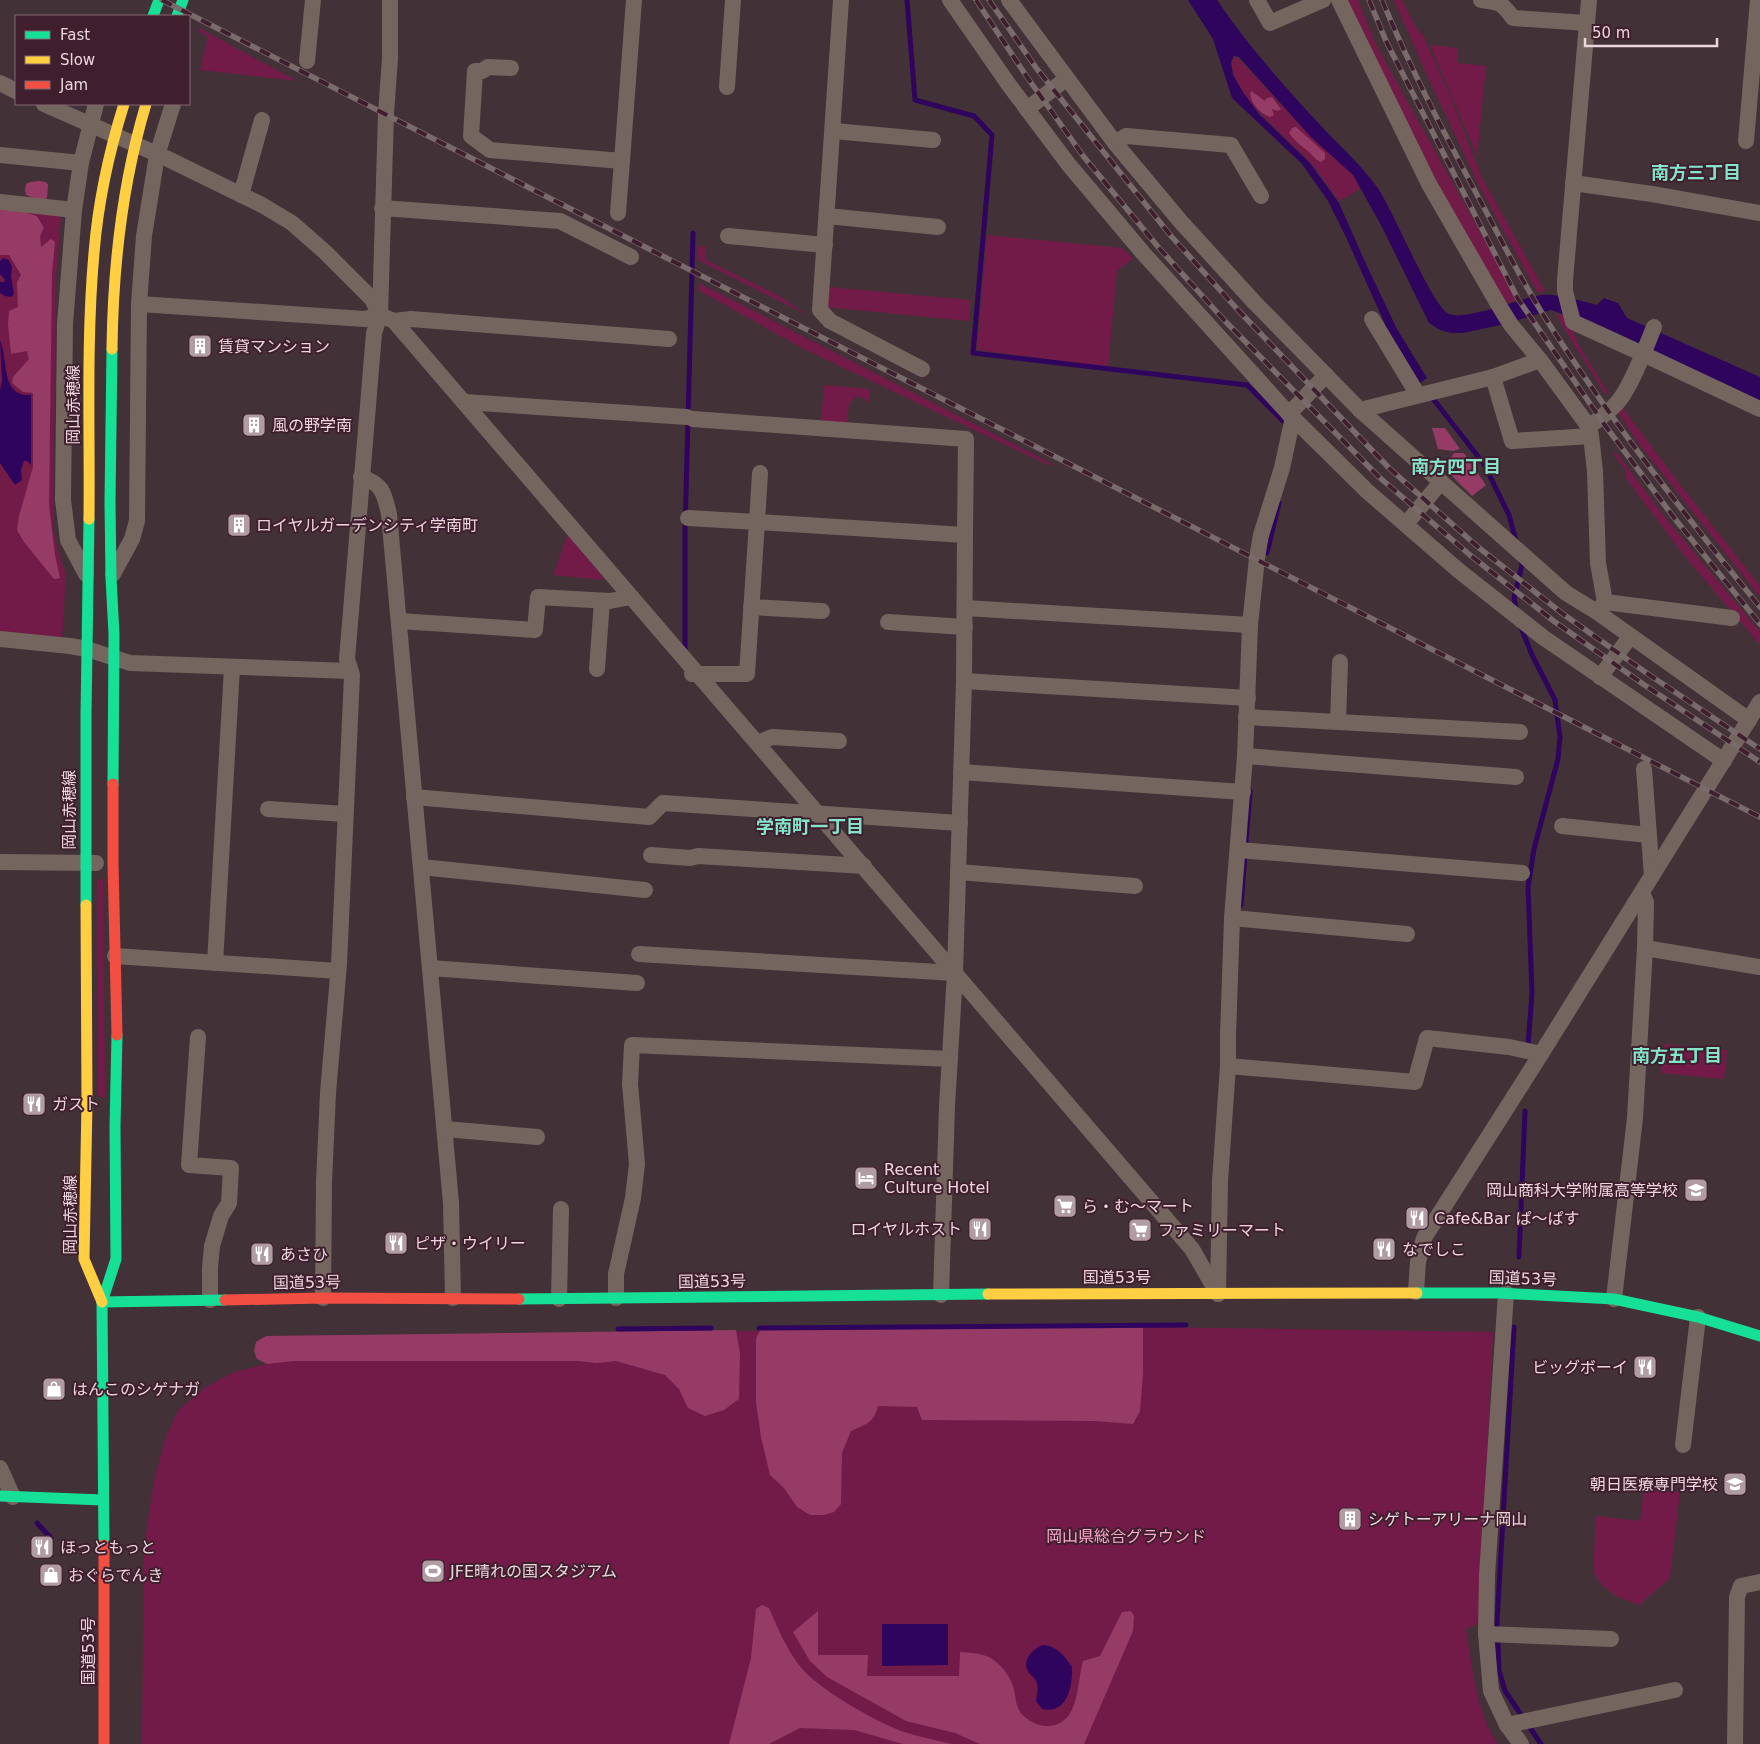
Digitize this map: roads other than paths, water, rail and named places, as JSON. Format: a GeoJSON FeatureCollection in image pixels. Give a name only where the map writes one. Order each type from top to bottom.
{"type":"FeatureCollection","features":[{"type":"Feature","properties":{"kind":"main road"},"geometry":{"type":"LineString","coordinates":[[153,15],[159,0]]}},
{"type":"Feature","properties":{"kind":"main road"},"geometry":{"type":"LineString","coordinates":[[177,15],[183,0]]}},
{"type":"Feature","properties":{"kind":"main road","name":"岡山赤穂線"},"geometry":{"type":"LineString","coordinates":[[102,1302],[84,1258],[87,1103],[85,863],[90,319],[94,252],[100,207],[115,133],[124,105]]}},
{"type":"Feature","properties":{"kind":"main road"},"geometry":{"type":"LineString","coordinates":[[102,1302],[116,1259],[115,1126],[117,1059],[113,862],[114,658],[111,578],[112,320],[116,254],[122,210],[135,140],[146,105]]}},
{"type":"Feature","properties":{"kind":"main road","name":"国道53号"},"geometry":{"type":"LineString","coordinates":[[104,1744],[102,1302],[323,1298],[1506,1293],[1614,1299],[1698,1317],[1760,1336]]}},
{"type":"Feature","properties":{"kind":"main road"},"geometry":{"type":"LineString","coordinates":[[6,1496],[103,1500]]}},
{"type":"Feature","properties":{"kind":"street"},"geometry":{"type":"LineString","coordinates":[[307,61],[313,0]]}},
{"type":"Feature","properties":{"kind":"street"},"geometry":{"type":"LineString","coordinates":[[323,1298],[324,1182],[328,1093],[338,971],[352,675],[347,659],[374,333],[387,318],[382,208],[390,58],[390,0]]}},
{"type":"Feature","properties":{"kind":"street"},"geometry":{"type":"LineString","coordinates":[[618,213],[634,0]]}},
{"type":"Feature","properties":{"kind":"street"},"geometry":{"type":"LineString","coordinates":[[727,87],[733,0]]}},
{"type":"Feature","properties":{"kind":"street"},"geometry":{"type":"LineString","coordinates":[[842,0],[820,310],[830,321],[922,369]]}},
{"type":"Feature","properties":{"kind":"street"},"geometry":{"type":"LineString","coordinates":[[950,0],[1069,165],[1137,246],[1291,415],[1368,491],[1458,570],[1544,638],[1724,761]]}},
{"type":"Feature","properties":{"kind":"street"},"geometry":{"type":"LineString","coordinates":[[1009,0],[1115,144],[1187,229],[1255,303],[1360,410],[1566,593],[1601,607],[1732,618]]}},
{"type":"Feature","properties":{"kind":"street"},"geometry":{"type":"LineString","coordinates":[[1257,0],[1270,23],[1323,0]]}},
{"type":"Feature","properties":{"kind":"street"},"geometry":{"type":"LineString","coordinates":[[1340,0],[1429,184],[1498,304],[1511,326],[1540,360],[1590,431],[1595,470],[1601,607],[1630,637],[1749,720]]}},
{"type":"Feature","properties":{"kind":"street"},"geometry":{"type":"LineString","coordinates":[[1481,0],[1497,2],[1504,6],[1513,18],[1587,23]]}},
{"type":"Feature","properties":{"kind":"street"},"geometry":{"type":"LineString","coordinates":[[1588,0],[1565,280],[1566,296],[1572,320],[1644,352],[1760,409]]}},
{"type":"Feature","properties":{"kind":"street"},"geometry":{"type":"LineString","coordinates":[[1746,141],[1758,0]]}},
{"type":"Feature","properties":{"kind":"street"},"geometry":{"type":"LineString","coordinates":[[511,68],[488,67],[482,71],[476,71],[471,136],[490,150],[622,161]]}},
{"type":"Feature","properties":{"kind":"street"},"geometry":{"type":"LineString","coordinates":[[1027,109],[1066,79]]}},
{"type":"Feature","properties":{"kind":"street"},"geometry":{"type":"LineString","coordinates":[[0,83],[15,90]]}},
{"type":"Feature","properties":{"kind":"street"},"geometry":{"type":"LineString","coordinates":[[46,105],[262,205],[292,224],[325,252],[372,299],[464,402],[687,660],[687,674],[747,674],[760,473]]}},
{"type":"Feature","properties":{"kind":"street"},"geometry":{"type":"LineString","coordinates":[[88,578],[68,540],[63,500],[65,324],[67,278],[74,210],[81,163],[89,125],[96,105]]}},
{"type":"Feature","properties":{"kind":"street"},"geometry":{"type":"LineString","coordinates":[[111,578],[132,538],[137,521],[139,304],[144,236],[157,155],[173,105]]}},
{"type":"Feature","properties":{"kind":"street"},"geometry":{"type":"LineString","coordinates":[[242,195],[262,120]]}},
{"type":"Feature","properties":{"kind":"street"},"geometry":{"type":"LineString","coordinates":[[834,131],[933,140]]}},
{"type":"Feature","properties":{"kind":"street"},"geometry":{"type":"LineString","coordinates":[[1115,144],[1126,136],[1231,145],[1261,196]]}},
{"type":"Feature","properties":{"kind":"street"},"geometry":{"type":"LineString","coordinates":[[0,155],[81,163]]}},
{"type":"Feature","properties":{"kind":"street"},"geometry":{"type":"LineString","coordinates":[[1573,183],[1652,194],[1760,213]]}},
{"type":"Feature","properties":{"kind":"street"},"geometry":{"type":"LineString","coordinates":[[0,202],[74,210]]}},
{"type":"Feature","properties":{"kind":"street"},"geometry":{"type":"LineString","coordinates":[[382,208],[560,221],[631,257]]}},
{"type":"Feature","properties":{"kind":"street"},"geometry":{"type":"LineString","coordinates":[[827,216],[938,227]]}},
{"type":"Feature","properties":{"kind":"street"},"geometry":{"type":"LineString","coordinates":[[728,236],[825,245]]}},
{"type":"Feature","properties":{"kind":"street"},"geometry":{"type":"LineString","coordinates":[[139,304],[365,319],[411,319],[669,339]]}},
{"type":"Feature","properties":{"kind":"street"},"geometry":{"type":"LineString","coordinates":[[1372,319],[1418,396]]}},
{"type":"Feature","properties":{"kind":"street"},"geometry":{"type":"LineString","coordinates":[[1492,377],[1512,441],[1590,431],[1617,404],[1644,352],[1654,328]]}},
{"type":"Feature","properties":{"kind":"street"},"geometry":{"type":"LineString","coordinates":[[1360,410],[1492,377],[1540,360]]}},
{"type":"Feature","properties":{"kind":"street"},"geometry":{"type":"LineString","coordinates":[[1218,1294],[1220,1181],[1228,1066],[1228,1036],[1244,851],[1243,792],[1250,756],[1251,717],[1248,698],[1250,626],[1257,558],[1282,468],[1291,415],[1326,375]]}},
{"type":"Feature","properties":{"kind":"street"},"geometry":{"type":"LineString","coordinates":[[464,402],[690,418],[762,432],[966,439],[965,627],[960,823],[941,1295]]}},
{"type":"Feature","properties":{"kind":"street"},"geometry":{"type":"LineString","coordinates":[[362,477],[374,481],[384,495],[389,514],[445,1129],[451,1202],[454,1298]]}},
{"type":"Feature","properties":{"kind":"street"},"geometry":{"type":"LineString","coordinates":[[1406,524],[1441,482]]}},
{"type":"Feature","properties":{"kind":"street"},"geometry":{"type":"LineString","coordinates":[[688,518],[965,535]]}},
{"type":"Feature","properties":{"kind":"street"},"geometry":{"type":"LineString","coordinates":[[399,621],[535,630],[538,597],[610,601],[631,597]]}},
{"type":"Feature","properties":{"kind":"street"},"geometry":{"type":"LineString","coordinates":[[597,669],[602,601]]}},
{"type":"Feature","properties":{"kind":"street"},"geometry":{"type":"LineString","coordinates":[[752,607],[822,611]]}},
{"type":"Feature","properties":{"kind":"street"},"geometry":{"type":"LineString","coordinates":[[965,608],[1250,626]]}},
{"type":"Feature","properties":{"kind":"street"},"geometry":{"type":"LineString","coordinates":[[888,622],[965,627]]}},
{"type":"Feature","properties":{"kind":"street"},"geometry":{"type":"LineString","coordinates":[[1600,677],[1630,637]]}},
{"type":"Feature","properties":{"kind":"street"},"geometry":{"type":"LineString","coordinates":[[0,639],[87,649],[130,663],[350,671]]}},
{"type":"Feature","properties":{"kind":"street"},"geometry":{"type":"LineString","coordinates":[[1338,722],[1340,662]]}},
{"type":"Feature","properties":{"kind":"street"},"geometry":{"type":"LineString","coordinates":[[215,963],[232,668]]}},
{"type":"Feature","properties":{"kind":"street"},"geometry":{"type":"LineString","coordinates":[[698,673],[1192,1249],[1218,1294]]}},
{"type":"Feature","properties":{"kind":"street"},"geometry":{"type":"LineString","coordinates":[[964,681],[1248,698]]}},
{"type":"Feature","properties":{"kind":"street"},"geometry":{"type":"LineString","coordinates":[[1416,1292],[1418,1262],[1424,1238],[1760,702]]}},
{"type":"Feature","properties":{"kind":"street"},"geometry":{"type":"LineString","coordinates":[[1251,717],[1520,732]]}},
{"type":"Feature","properties":{"kind":"street"},"geometry":{"type":"LineString","coordinates":[[758,743],[772,737],[839,741]]}},
{"type":"Feature","properties":{"kind":"street"},"geometry":{"type":"LineString","coordinates":[[1250,756],[1516,778]]}},
{"type":"Feature","properties":{"kind":"street"},"geometry":{"type":"LineString","coordinates":[[1644,769],[1652,876]]}},
{"type":"Feature","properties":{"kind":"street"},"geometry":{"type":"LineString","coordinates":[[961,772],[1243,792]]}},
{"type":"Feature","properties":{"kind":"street"},"geometry":{"type":"LineString","coordinates":[[414,797],[649,817],[663,803],[960,823]]}},
{"type":"Feature","properties":{"kind":"street"},"geometry":{"type":"LineString","coordinates":[[268,808],[345,814]]}},
{"type":"Feature","properties":{"kind":"street"},"geometry":{"type":"LineString","coordinates":[[1562,826],[1648,835]]}},
{"type":"Feature","properties":{"kind":"street"},"geometry":{"type":"LineString","coordinates":[[1244,851],[1522,873]]}},
{"type":"Feature","properties":{"kind":"street"},"geometry":{"type":"LineString","coordinates":[[651,855],[864,866]]}},
{"type":"Feature","properties":{"kind":"street"},"geometry":{"type":"LineString","coordinates":[[0,862],[113,862]]}},
{"type":"Feature","properties":{"kind":"street"},"geometry":{"type":"LineString","coordinates":[[421,867],[645,890]]}},
{"type":"Feature","properties":{"kind":"street"},"geometry":{"type":"LineString","coordinates":[[958,872],[1135,886]]}},
{"type":"Feature","properties":{"kind":"street"},"geometry":{"type":"LineString","coordinates":[[1614,1299],[1635,1118],[1645,948],[1646,902],[1642,893]]}},
{"type":"Feature","properties":{"kind":"street"},"geometry":{"type":"LineString","coordinates":[[1238,918],[1406,934]]}},
{"type":"Feature","properties":{"kind":"street"},"geometry":{"type":"LineString","coordinates":[[1645,948],[1760,967]]}},
{"type":"Feature","properties":{"kind":"street"},"geometry":{"type":"LineString","coordinates":[[639,954],[955,973]]}},
{"type":"Feature","properties":{"kind":"street"},"geometry":{"type":"LineString","coordinates":[[115,956],[338,971]]}},
{"type":"Feature","properties":{"kind":"street"},"geometry":{"type":"LineString","coordinates":[[430,968],[637,983]]}},
{"type":"Feature","properties":{"kind":"street"},"geometry":{"type":"LineString","coordinates":[[198,1037],[189,1165],[231,1168],[229,1203],[221,1216],[212,1246],[210,1300]]}},
{"type":"Feature","properties":{"kind":"street"},"geometry":{"type":"LineString","coordinates":[[1228,1066],[1415,1082],[1427,1038],[1509,1047],[1541,1054]]}},
{"type":"Feature","properties":{"kind":"street"},"geometry":{"type":"LineString","coordinates":[[616,1298],[616,1274],[633,1198],[637,1164],[630,1084],[632,1045],[950,1059]]}},
{"type":"Feature","properties":{"kind":"street"},"geometry":{"type":"LineString","coordinates":[[445,1129],[537,1137]]}},
{"type":"Feature","properties":{"kind":"street"},"geometry":{"type":"LineString","coordinates":[[559,1298],[562,1208]]}},
{"type":"Feature","properties":{"kind":"street"},"geometry":{"type":"LineString","coordinates":[[1506,1293],[1487,1575],[1494,1634],[1491,1691],[1519,1722],[1522,1744]]}},
{"type":"Feature","properties":{"kind":"street"},"geometry":{"type":"LineString","coordinates":[[1683,1445],[1698,1317]]}},
{"type":"Feature","properties":{"kind":"street"},"geometry":{"type":"LineString","coordinates":[[0,1468],[6,1496]]}},
{"type":"Feature","properties":{"kind":"street"},"geometry":{"type":"LineString","coordinates":[[1735,1744],[1737,1597],[1741,1586],[1760,1582]]}},
{"type":"Feature","properties":{"kind":"street"},"geometry":{"type":"LineString","coordinates":[[1494,1634],[1611,1639]]}},
{"type":"Feature","properties":{"kind":"street"},"geometry":{"type":"LineString","coordinates":[[1519,1722],[1675,1690]]}},
{"type":"Feature","properties":{"kind":"waterway"},"geometry":{"type":"LineString","coordinates":[[907,0],[915,100],[974,116],[992,135],[973,353],[1247,385],[1283,421]]}},
{"type":"Feature","properties":{"kind":"waterway"},"geometry":{"type":"LineString","coordinates":[[685,649],[685,530],[693,233]]}},
{"type":"Feature","properties":{"kind":"waterway"},"geometry":{"type":"LineString","coordinates":[[1434,400],[1484,464],[1509,515],[1516,541]]}},
{"type":"Feature","properties":{"kind":"waterway"},"geometry":{"type":"LineString","coordinates":[[1267,553],[1279,503]]}},
{"type":"Feature","properties":{"kind":"waterway"},"geometry":{"type":"LineString","coordinates":[[1517,612],[1514,598],[1522,565],[1520,559]]}},
{"type":"Feature","properties":{"kind":"waterway"},"geometry":{"type":"LineString","coordinates":[[1520,625],[1532,655],[1555,700],[1560,737],[1558,759],[1534,849],[1528,887],[1532,993],[1528,1046]]}},
{"type":"Feature","properties":{"kind":"waterway"},"geometry":{"type":"LineString","coordinates":[[1241,905],[1250,791]]}},
{"type":"Feature","properties":{"kind":"waterway"},"geometry":{"type":"LineString","coordinates":[[1519,1257],[1525,1111]]}},
{"type":"Feature","properties":{"kind":"waterway"},"geometry":{"type":"LineString","coordinates":[[759,1328],[1186,1325]]}},
{"type":"Feature","properties":{"kind":"waterway"},"geometry":{"type":"LineString","coordinates":[[1514,1327],[1497,1622],[1499,1670],[1505,1691],[1541,1744]]}},
{"type":"Feature","properties":{"kind":"waterway"},"geometry":{"type":"LineString","coordinates":[[618,1329],[711,1328]]}},
{"type":"Feature","properties":{"kind":"waterway"},"geometry":{"type":"LineString","coordinates":[[37,1523],[51,1538]]}},
{"type":"Feature","properties":{"kind":"railway"},"geometry":{"type":"LineString","coordinates":[[162,0],[1760,817]]}},
{"type":"Feature","properties":{"kind":"railway"},"geometry":{"type":"LineString","coordinates":[[976,0],[1027,77],[1084,157],[1159,248],[1225,321],[1379,477],[1470,555],[1555,622],[1643,684],[1760,762]]}},
{"type":"Feature","properties":{"kind":"railway"},"geometry":{"type":"LineString","coordinates":[[989,0],[1037,69],[1171,236],[1238,310],[1389,468],[1478,547],[1563,614],[1760,749]]}},
{"type":"Feature","properties":{"kind":"railway"},"geometry":{"type":"LineString","coordinates":[[1369,0],[1386,41],[1518,299],[1604,424],[1675,519],[1760,624]]}},
{"type":"Feature","properties":{"kind":"railway"},"geometry":{"type":"LineString","coordinates":[[1382,0],[1442,128],[1527,289],[1594,391],[1621,428],[1760,607]]}},
{"type":"Feature","properties":{"kind":"place","name":"賃貸マンション"},"geometry":{"type":"Point","coordinates":[200,346]}},
{"type":"Feature","properties":{"kind":"place","name":"風の野学南"},"geometry":{"type":"Point","coordinates":[254,425]}},
{"type":"Feature","properties":{"kind":"place","name":"ロイヤルガーデンシティ学南町"},"geometry":{"type":"Point","coordinates":[239,525]}},
{"type":"Feature","properties":{"kind":"place","name":"ガスト"},"geometry":{"type":"Point","coordinates":[34,1104]}},
{"type":"Feature","properties":{"kind":"place","name":"Recent Culture Hotel"},"geometry":{"type":"Point","coordinates":[866,1178]}},
{"type":"Feature","properties":{"kind":"place","name":"岡山商科大学附属高等学校"},"geometry":{"type":"Point","coordinates":[1696,1190]}},
{"type":"Feature","properties":{"kind":"place","name":"ら・む〜マート"},"geometry":{"type":"Point","coordinates":[1065,1206]}},
{"type":"Feature","properties":{"kind":"place","name":"Cafe&Bar ぱ〜ぱす"},"geometry":{"type":"Point","coordinates":[1417,1218]}},
{"type":"Feature","properties":{"kind":"place","name":"ロイヤルホスト"},"geometry":{"type":"Point","coordinates":[980,1229]}},
{"type":"Feature","properties":{"kind":"place","name":"ファミリーマート"},"geometry":{"type":"Point","coordinates":[1140,1230]}},
{"type":"Feature","properties":{"kind":"place","name":"ピザ・ウイリー"},"geometry":{"type":"Point","coordinates":[396,1243]}},
{"type":"Feature","properties":{"kind":"place","name":"なでしこ"},"geometry":{"type":"Point","coordinates":[1384,1249]}},
{"type":"Feature","properties":{"kind":"place","name":"あさひ"},"geometry":{"type":"Point","coordinates":[262,1254]}},
{"type":"Feature","properties":{"kind":"place","name":"ビッグボーイ"},"geometry":{"type":"Point","coordinates":[1645,1367]}},
{"type":"Feature","properties":{"kind":"place","name":"はんこのシゲナガ"},"geometry":{"type":"Point","coordinates":[54,1389]}},
{"type":"Feature","properties":{"kind":"place","name":"朝日医療専門学校"},"geometry":{"type":"Point","coordinates":[1735,1484]}},
{"type":"Feature","properties":{"kind":"place","name":"シゲトーアリーナ岡山"},"geometry":{"type":"Point","coordinates":[1350,1519]}},
{"type":"Feature","properties":{"kind":"place","name":"ほっともっと"},"geometry":{"type":"Point","coordinates":[42,1547]}},
{"type":"Feature","properties":{"kind":"place","name":"JFE晴れの国スタジアム"},"geometry":{"type":"Point","coordinates":[433,1571]}},
{"type":"Feature","properties":{"kind":"place","name":"おぐらでんき"},"geometry":{"type":"Point","coordinates":[51,1575]}},
{"type":"Feature","properties":{"kind":"district","name":"南方三丁目"},"geometry":{"type":"Point","coordinates":[1696,173]}},
{"type":"Feature","properties":{"kind":"district","name":"南方四丁目"},"geometry":{"type":"Point","coordinates":[1456,467]}},
{"type":"Feature","properties":{"kind":"district","name":"学南町一丁目"},"geometry":{"type":"Point","coordinates":[810,827]}},
{"type":"Feature","properties":{"kind":"district","name":"南方五丁目"},"geometry":{"type":"Point","coordinates":[1677,1056]}},
{"type":"Feature","properties":{"kind":"park label","name":"岡山県総合グラウンド"},"geometry":{"type":"Point","coordinates":[1126,1536]}}]}
